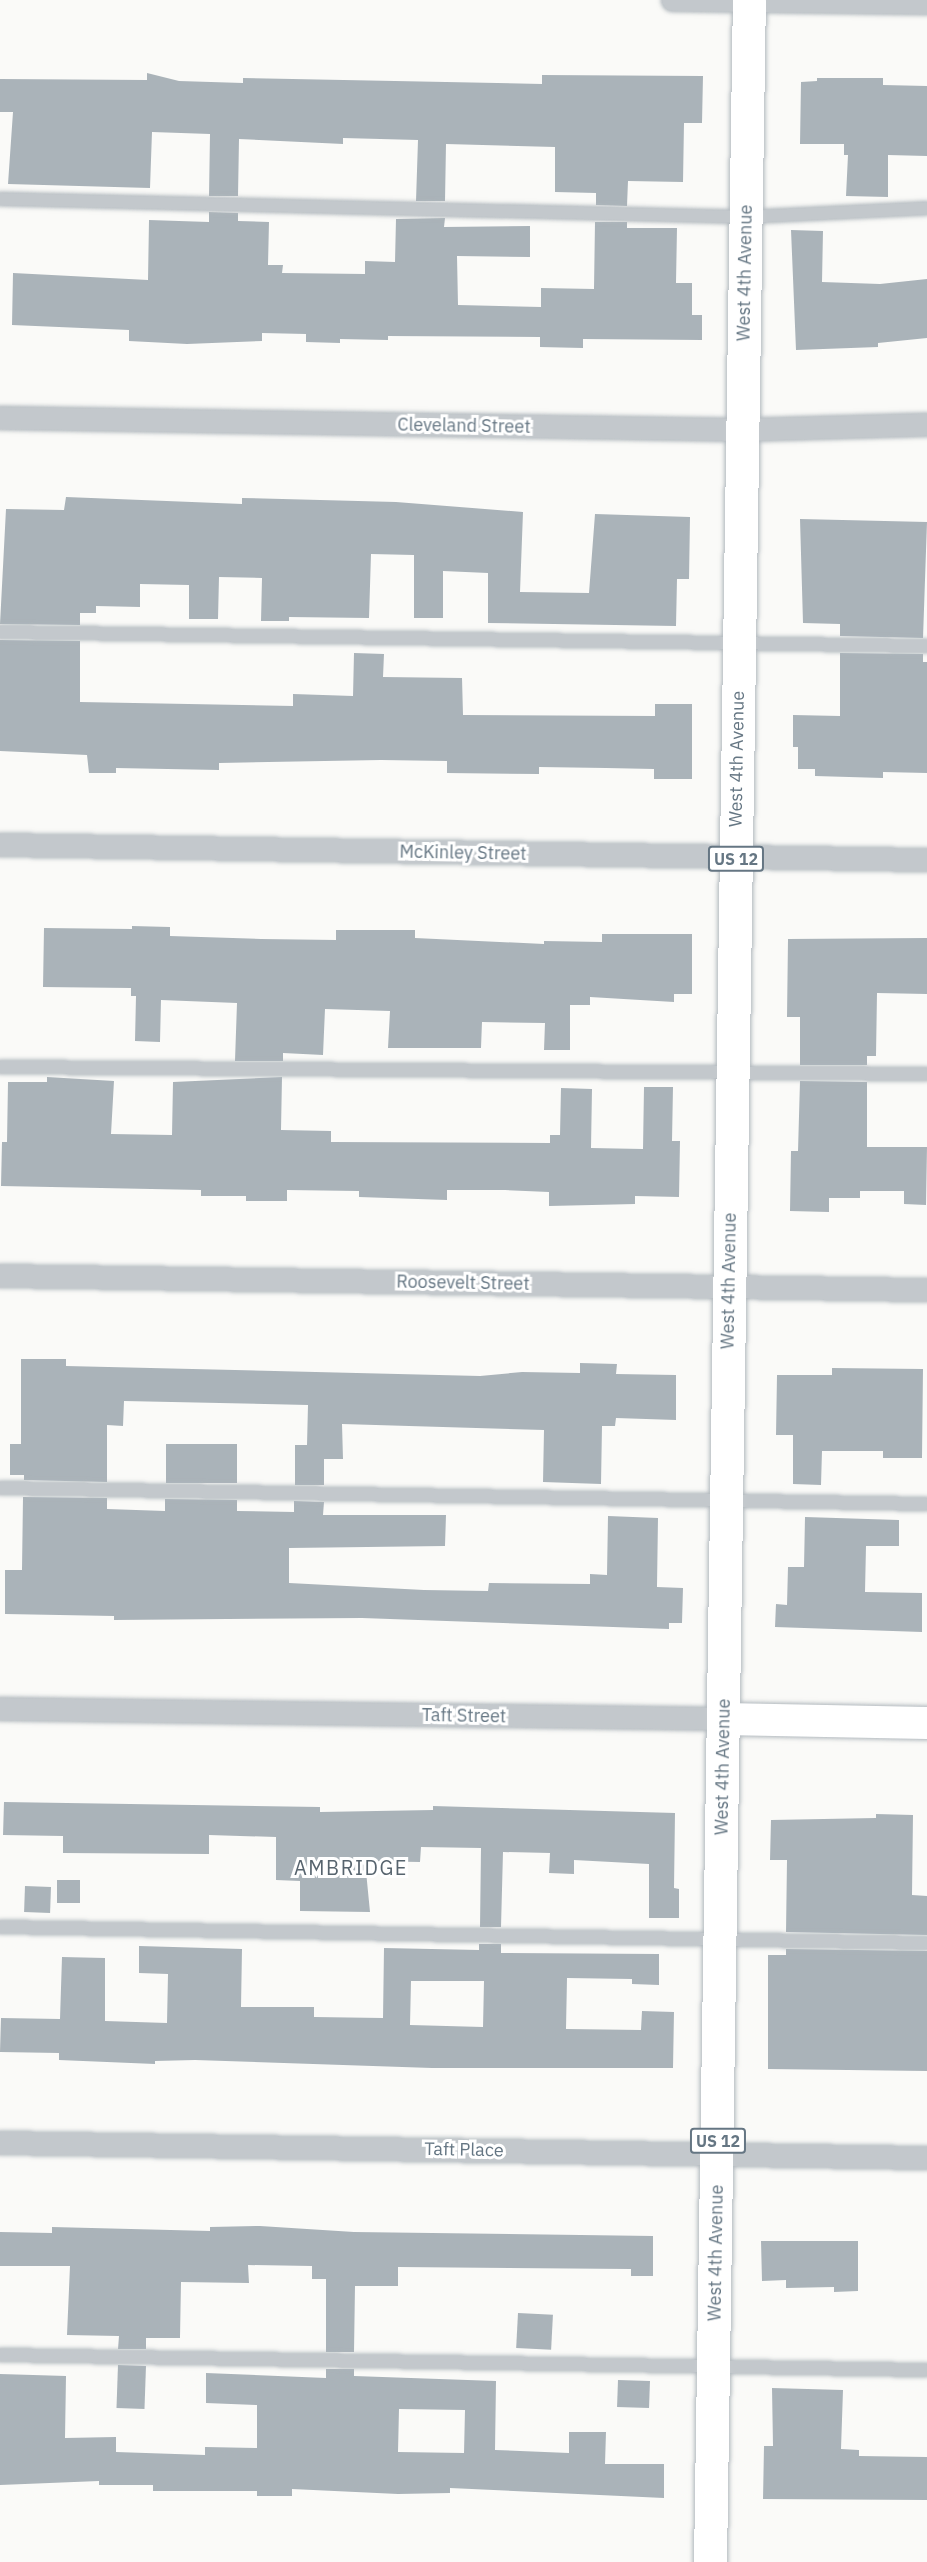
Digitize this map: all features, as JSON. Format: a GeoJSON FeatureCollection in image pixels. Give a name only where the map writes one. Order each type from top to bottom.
{"type":"FeatureCollection","features":[{"type":"Feature","properties":{"kind":"main road","name":"West 4th Avenue"},"geometry":{"type":"LineString","coordinates":[[710,2562],[718,2155],[719,1939],[749,0]]}},
{"type":"Feature","properties":{"kind":"street"},"geometry":{"type":"LineString","coordinates":[[673,0],[927,3]]}},
{"type":"Feature","properties":{"kind":"street","name":"Cleveland Street"},"geometry":{"type":"LineString","coordinates":[[0,418],[743,430],[927,425]]}},
{"type":"Feature","properties":{"kind":"street","name":"McKinley Street"},"geometry":{"type":"LineString","coordinates":[[0,845],[927,861]]}},
{"type":"Feature","properties":{"kind":"street","name":"Roosevelt Street"},"geometry":{"type":"LineString","coordinates":[[0,1276],[927,1290]]}},
{"type":"Feature","properties":{"kind":"street","name":"Taft Street"},"geometry":{"type":"LineString","coordinates":[[0,1709],[927,1723]]}},
{"type":"Feature","properties":{"kind":"street","name":"Taft Place"},"geometry":{"type":"LineString","coordinates":[[0,2143],[927,2158]]}},
{"type":"Feature","properties":{"kind":"lane"},"geometry":{"type":"LineString","coordinates":[[0,199],[746,218],[927,208]]}},
{"type":"Feature","properties":{"kind":"lane"},"geometry":{"type":"LineString","coordinates":[[0,632],[740,645],[927,646]]}},
{"type":"Feature","properties":{"kind":"lane"},"geometry":{"type":"LineString","coordinates":[[0,1066],[927,1074]]}},
{"type":"Feature","properties":{"kind":"lane"},"geometry":{"type":"LineString","coordinates":[[0,1488],[927,1504]]}},
{"type":"Feature","properties":{"kind":"lane"},"geometry":{"type":"LineString","coordinates":[[0,1927],[927,1943]]}},
{"type":"Feature","properties":{"kind":"lane"},"geometry":{"type":"LineString","coordinates":[[0,2355],[927,2370]]}},
{"type":"Feature","properties":{"kind":"building"},"geometry":{"type":"Polygon","coordinates":[[[147,73],[179,81],[243,83],[243,78],[542,84],[542,75],[703,76],[702,123],[684,123],[683,182],[628,181],[627,206],[596,205],[596,193],[555,192],[555,147],[446,144],[445,201],[416,201],[418,140],[343,138],[343,144],[239,139],[238,196],[209,196],[210,134],[152,132],[150,188],[8,184],[13,112],[0,112],[0,79],[147,80],[147,73]]]}},
{"type":"Feature","properties":{"kind":"building"},"geometry":{"type":"Polygon","coordinates":[[[817,78],[883,78],[883,85],[927,86],[927,156],[888,155],[888,197],[846,196],[848,155],[844,155],[844,144],[800,144],[801,82],[817,81],[817,78]]]}},
{"type":"Feature","properties":{"kind":"building"},"geometry":{"type":"Polygon","coordinates":[[[209,212],[238,213],[238,221],[269,222],[268,265],[283,265],[282,273],[365,274],[365,261],[395,262],[396,219],[445,218],[444,227],[530,226],[530,257],[457,256],[458,305],[541,307],[541,288],[594,289],[595,222],[627,222],[627,228],[677,228],[676,283],[692,283],[692,315],[702,315],[702,340],[583,339],[583,348],[540,347],[540,337],[388,336],[388,340],[340,339],[340,343],[306,342],[306,334],[262,333],[262,341],[187,344],[129,341],[129,330],[12,325],[13,273],[148,280],[149,220],[209,222],[209,212]]]}},
{"type":"Feature","properties":{"kind":"building"},"geometry":{"type":"Polygon","coordinates":[[[791,230],[823,231],[822,282],[880,284],[927,279],[927,338],[878,343],[878,347],[796,350],[791,230]]]}},
{"type":"Feature","properties":{"kind":"building"},"geometry":{"type":"Polygon","coordinates":[[[66,497],[242,504],[242,498],[396,502],[523,512],[520,592],[589,593],[595,514],[690,517],[689,579],[677,579],[676,626],[488,623],[488,573],[443,571],[443,618],[414,618],[414,555],[371,554],[369,618],[289,617],[289,621],[261,621],[262,578],[219,577],[218,619],[189,619],[189,585],[140,584],[140,607],[96,606],[96,613],[80,613],[80,625],[0,624],[6,509],[64,510],[66,497]]]}},
{"type":"Feature","properties":{"kind":"building"},"geometry":{"type":"Polygon","coordinates":[[[800,519],[927,522],[923,638],[840,636],[840,624],[803,623],[800,519]]]}},
{"type":"Feature","properties":{"kind":"building"},"geometry":{"type":"Polygon","coordinates":[[[0,640],[80,641],[80,702],[293,706],[293,694],[353,696],[354,653],[384,654],[383,677],[462,678],[463,715],[655,716],[655,704],[692,704],[692,779],[654,779],[654,769],[539,767],[539,774],[447,773],[447,761],[381,760],[219,763],[219,770],[116,768],[116,773],[89,773],[87,755],[0,751],[0,640]]]}},
{"type":"Feature","properties":{"kind":"building"},"geometry":{"type":"Polygon","coordinates":[[[840,653],[923,654],[923,662],[927,662],[927,773],[883,772],[883,778],[815,776],[815,769],[798,769],[798,747],[793,747],[793,715],[840,716],[840,653]]]}},
{"type":"Feature","properties":{"kind":"building"},"geometry":{"type":"Polygon","coordinates":[[[132,926],[170,927],[170,936],[261,939],[336,940],[336,930],[415,930],[415,938],[544,944],[544,941],[602,942],[602,934],[692,934],[692,994],[674,994],[674,1002],[590,997],[590,1005],[570,1005],[570,1050],[544,1050],[545,1023],[482,1022],[481,1048],[388,1048],[390,1011],[325,1009],[323,1055],[283,1053],[283,1061],[235,1061],[237,1003],[161,1000],[160,1042],[135,1041],[136,996],[131,996],[131,988],[43,987],[44,928],[132,929],[132,926]]]}},
{"type":"Feature","properties":{"kind":"building"},"geometry":{"type":"Polygon","coordinates":[[[927,938],[927,994],[877,993],[876,1056],[867,1056],[867,1065],[800,1065],[800,1017],[787,1017],[788,939],[927,938]]]}},
{"type":"Feature","properties":{"kind":"building"},"geometry":{"type":"Polygon","coordinates":[[[47,1077],[114,1081],[111,1134],[172,1135],[173,1082],[282,1077],[281,1130],[331,1131],[331,1142],[550,1143],[550,1135],[560,1135],[561,1088],[592,1089],[591,1148],[643,1149],[644,1087],[673,1087],[672,1141],[680,1141],[679,1197],[635,1196],[635,1204],[549,1206],[549,1192],[505,1190],[447,1190],[447,1200],[359,1197],[359,1191],[287,1190],[287,1201],[246,1201],[246,1196],[201,1196],[201,1190],[1,1186],[2,1142],[7,1142],[8,1082],[47,1082],[47,1077]]]}},
{"type":"Feature","properties":{"kind":"building"},"geometry":{"type":"Polygon","coordinates":[[[800,1081],[867,1082],[867,1147],[927,1147],[926,1205],[904,1204],[904,1191],[860,1191],[860,1198],[829,1198],[829,1212],[790,1211],[791,1151],[798,1151],[800,1081]]]}},
{"type":"Feature","properties":{"kind":"building"},"geometry":{"type":"Polygon","coordinates":[[[21,1359],[66,1359],[66,1366],[480,1376],[522,1372],[580,1373],[580,1363],[617,1364],[616,1374],[676,1375],[676,1420],[616,1418],[615,1426],[602,1426],[601,1484],[543,1482],[544,1430],[342,1424],[343,1459],[324,1459],[324,1485],[295,1485],[295,1445],[307,1445],[308,1405],[124,1401],[123,1426],[107,1425],[107,1482],[24,1480],[24,1475],[10,1475],[10,1444],[21,1444],[21,1359]]]}},
{"type":"Feature","properties":{"kind":"building"},"geometry":{"type":"Polygon","coordinates":[[[832,1368],[923,1369],[922,1458],[883,1458],[883,1451],[822,1451],[821,1485],[793,1484],[793,1435],[776,1435],[777,1375],[832,1375],[832,1368]]]}},
{"type":"Feature","properties":{"kind":"building"},"geometry":{"type":"Polygon","coordinates":[[[166,1444],[237,1444],[237,1483],[166,1483],[166,1444]]]}},
{"type":"Feature","properties":{"kind":"building"},"geometry":{"type":"Polygon","coordinates":[[[23,1497],[107,1498],[107,1509],[165,1511],[165,1499],[237,1500],[237,1511],[294,1512],[294,1501],[324,1502],[323,1515],[446,1515],[445,1546],[289,1548],[289,1583],[424,1590],[488,1591],[489,1583],[590,1584],[590,1574],[607,1575],[608,1516],[658,1518],[657,1587],[683,1588],[682,1623],[669,1623],[669,1629],[362,1618],[114,1620],[114,1616],[5,1614],[5,1570],[22,1570],[23,1497]]]}},
{"type":"Feature","properties":{"kind":"building"},"geometry":{"type":"Polygon","coordinates":[[[805,1517],[899,1520],[899,1546],[866,1546],[865,1592],[922,1593],[922,1632],[775,1627],[776,1604],[787,1605],[788,1567],[804,1567],[805,1517]]]}},
{"type":"Feature","properties":{"kind":"building"},"geometry":{"type":"Polygon","coordinates":[[[4,1802],[320,1807],[320,1812],[433,1810],[433,1806],[675,1813],[674,1888],[679,1889],[679,1918],[649,1918],[649,1864],[574,1860],[574,1874],[549,1873],[550,1853],[503,1852],[501,1927],[480,1927],[481,1848],[421,1847],[420,1862],[365,1861],[370,1912],[300,1911],[300,1881],[276,1880],[276,1837],[209,1835],[209,1854],[63,1853],[63,1836],[3,1835],[4,1802]]]}},
{"type":"Feature","properties":{"kind":"building"},"geometry":{"type":"Polygon","coordinates":[[[876,1814],[913,1815],[912,1895],[927,1896],[927,1935],[786,1932],[787,1860],[770,1860],[771,1820],[876,1818],[876,1814]]]}},
{"type":"Feature","properties":{"kind":"building"},"geometry":{"type":"Polygon","coordinates":[[[57,1880],[80,1880],[80,1903],[57,1903],[57,1880]]]}},
{"type":"Feature","properties":{"kind":"building"},"geometry":{"type":"Polygon","coordinates":[[[25,1886],[51,1887],[50,1913],[24,1912],[25,1886]]]}},
{"type":"Feature","properties":{"kind":"building"},"geometry":{"type":"Polygon","coordinates":[[[479,1944],[501,1944],[501,1953],[659,1954],[659,1985],[632,1984],[632,1979],[567,1978],[566,2029],[641,2030],[642,2011],[674,2012],[673,2068],[432,2068],[195,2060],[155,2061],[155,2064],[59,2060],[59,2053],[0,2052],[1,2018],[60,2019],[62,1957],[105,1958],[105,2021],[167,2023],[168,1974],[139,1973],[139,1946],[242,1949],[241,2007],[314,2007],[314,2017],[383,2018],[384,1948],[479,1950],[479,1944]],[[411,1981],[410,2025],[483,2027],[484,1981],[411,1981]]]}},
{"type":"Feature","properties":{"kind":"building"},"geometry":{"type":"Polygon","coordinates":[[[786,1949],[927,1951],[927,2071],[768,2069],[768,1955],[786,1955],[786,1949]]]}},
{"type":"Feature","properties":{"kind":"building"},"geometry":{"type":"Polygon","coordinates":[[[260,2226],[354,2232],[653,2236],[653,2276],[631,2276],[631,2269],[398,2267],[398,2286],[355,2286],[354,2352],[326,2352],[326,2279],[312,2279],[312,2266],[248,2265],[249,2283],[181,2282],[180,2338],[146,2338],[146,2349],[118,2349],[119,2336],[67,2335],[70,2266],[0,2266],[0,2232],[52,2233],[52,2227],[210,2231],[210,2227],[260,2226]]]}},
{"type":"Feature","properties":{"kind":"building"},"geometry":{"type":"Polygon","coordinates":[[[761,2241],[858,2241],[858,2291],[834,2292],[834,2287],[786,2288],[786,2280],[762,2281],[761,2241]]]}},
{"type":"Feature","properties":{"kind":"building"},"geometry":{"type":"Polygon","coordinates":[[[518,2313],[553,2315],[551,2350],[516,2348],[518,2313]]]}},
{"type":"Feature","properties":{"kind":"building"},"geometry":{"type":"Polygon","coordinates":[[[118,2365],[146,2366],[144,2409],[116,2408],[118,2365]]]}},
{"type":"Feature","properties":{"kind":"building"},"geometry":{"type":"Polygon","coordinates":[[[326,2369],[354,2369],[354,2376],[496,2381],[495,2450],[569,2453],[569,2432],[606,2432],[605,2464],[664,2464],[664,2498],[450,2488],[450,2493],[398,2494],[292,2489],[292,2496],[257,2496],[257,2491],[153,2491],[153,2485],[99,2485],[99,2481],[0,2485],[0,2374],[66,2376],[65,2438],[116,2437],[116,2452],[205,2455],[205,2447],[257,2448],[257,2405],[206,2403],[206,2373],[326,2378],[326,2369]],[[399,2409],[398,2452],[464,2453],[465,2410],[399,2409]]]}},
{"type":"Feature","properties":{"kind":"building"},"geometry":{"type":"Polygon","coordinates":[[[618,2380],[650,2381],[649,2408],[617,2407],[618,2380]]]}},
{"type":"Feature","properties":{"kind":"building"},"geometry":{"type":"Polygon","coordinates":[[[772,2388],[843,2390],[841,2449],[859,2450],[859,2456],[927,2457],[927,2500],[763,2499],[764,2446],[773,2446],[772,2388]]]}},
{"type":"Feature","properties":{"kind":"district","name":"AMBRIDGE"},"geometry":{"type":"Point","coordinates":[351,1867]}}]}
